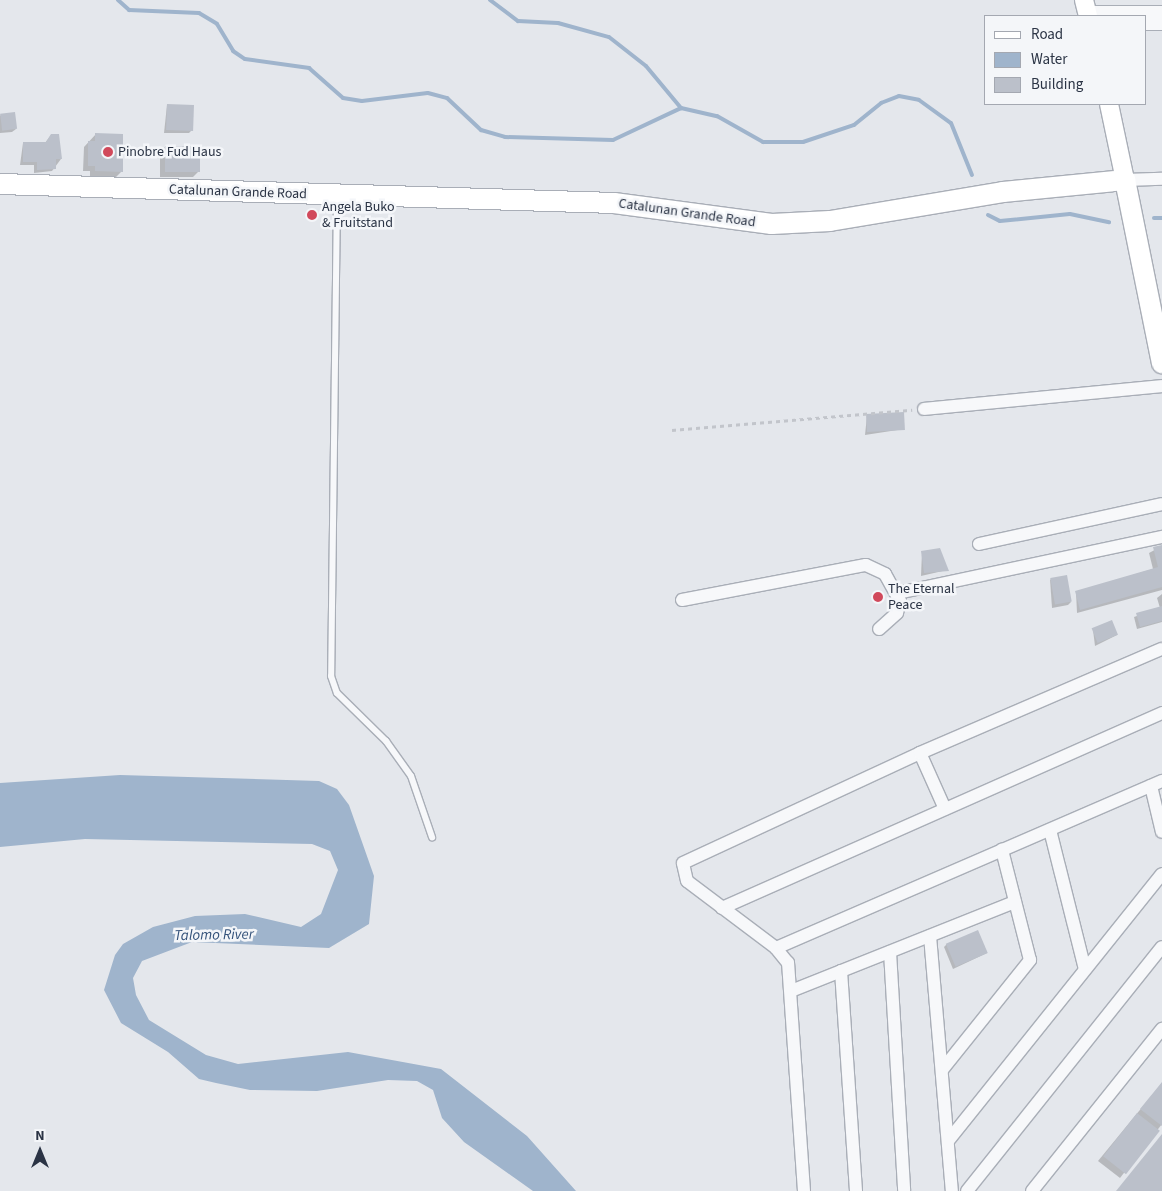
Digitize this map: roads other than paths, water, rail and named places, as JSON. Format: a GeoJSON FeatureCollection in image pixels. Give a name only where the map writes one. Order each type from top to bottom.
{"type":"FeatureCollection","features":[{"type":"Feature","properties":{"kind":"main road"},"geometry":{"type":"LineString","coordinates":[[1109,105],[1162,363]]}},
{"type":"Feature","properties":{"kind":"main road","name":"Catalunan Grande Road"},"geometry":{"type":"LineString","coordinates":[[0,184],[622,204],[788,224],[830,221],[1003,192],[1125,180]]}},
{"type":"Feature","properties":{"kind":"street"},"geometry":{"type":"LineString","coordinates":[[1086,9],[1162,12]]}},
{"type":"Feature","properties":{"kind":"street"},"geometry":{"type":"LineString","coordinates":[[1147,24],[1162,24]]}},
{"type":"Feature","properties":{"kind":"street"},"geometry":{"type":"LineString","coordinates":[[1125,180],[1162,179]]}},
{"type":"Feature","properties":{"kind":"street"},"geometry":{"type":"LineString","coordinates":[[924,409],[1162,386]]}},
{"type":"Feature","properties":{"kind":"street"},"geometry":{"type":"LineString","coordinates":[[979,544],[1162,504]]}},
{"type":"Feature","properties":{"kind":"street"},"geometry":{"type":"LineString","coordinates":[[898,593],[1162,538]]}},
{"type":"Feature","properties":{"kind":"street"},"geometry":{"type":"LineString","coordinates":[[682,600],[857,565],[880,571],[898,593],[898,613],[879,629]]}},
{"type":"Feature","properties":{"kind":"street"},"geometry":{"type":"LineString","coordinates":[[804,1191],[788,963],[776,948],[683,876],[682,867],[688,860],[920,753],[1162,649]]}},
{"type":"Feature","properties":{"kind":"street"},"geometry":{"type":"LineString","coordinates":[[722,908],[1162,713]]}},
{"type":"Feature","properties":{"kind":"street"},"geometry":{"type":"LineString","coordinates":[[920,753],[945,809]]}},
{"type":"Feature","properties":{"kind":"street"},"geometry":{"type":"LineString","coordinates":[[776,948],[1157,783],[1162,832]]}},
{"type":"Feature","properties":{"kind":"street"},"geometry":{"type":"LineString","coordinates":[[1050,830],[1085,969]]}},
{"type":"Feature","properties":{"kind":"street"},"geometry":{"type":"LineString","coordinates":[[942,1070],[1030,960],[1002,850]]}},
{"type":"Feature","properties":{"kind":"street"},"geometry":{"type":"LineString","coordinates":[[948,1141],[1162,874]]}},
{"type":"Feature","properties":{"kind":"street"},"geometry":{"type":"LineString","coordinates":[[791,991],[1015,902]]}},
{"type":"Feature","properties":{"kind":"street"},"geometry":{"type":"LineString","coordinates":[[930,936],[952,1191]]}},
{"type":"Feature","properties":{"kind":"street"},"geometry":{"type":"LineString","coordinates":[[967,1191],[1162,947]]}},
{"type":"Feature","properties":{"kind":"street"},"geometry":{"type":"LineString","coordinates":[[890,952],[904,1191]]}},
{"type":"Feature","properties":{"kind":"street"},"geometry":{"type":"LineString","coordinates":[[841,971],[856,1191]]}},
{"type":"Feature","properties":{"kind":"street"},"geometry":{"type":"LineString","coordinates":[[1032,1191],[1162,1029]]}},
{"type":"Feature","properties":{"kind":"lane"},"geometry":{"type":"LineString","coordinates":[[338,195],[331,676],[337,693],[386,741],[411,776],[432,837]]}},
{"type":"Feature","properties":{"kind":"water","name":"Talomo River"},"geometry":{"type":"Polygon","coordinates":[[[120,775],[319,781],[337,789],[349,805],[374,876],[369,924],[329,948],[192,942],[142,961],[133,978],[136,995],[149,1020],[206,1055],[238,1064],[348,1052],[441,1069],[527,1136],[576,1191],[533,1191],[464,1142],[442,1118],[433,1090],[417,1081],[388,1080],[317,1091],[250,1090],[199,1079],[168,1052],[121,1023],[104,990],[115,955],[123,944],[153,927],[195,916],[245,914],[301,927],[321,914],[338,870],[330,851],[312,844],[85,839],[0,847],[0,783],[120,775]]]}},
{"type":"Feature","properties":{"kind":"waterway"},"geometry":{"type":"LineString","coordinates":[[118,0],[129,10],[199,13],[217,24],[233,51],[245,59],[309,68],[343,98],[362,101],[428,93],[447,98],[481,130],[505,137],[613,140],[681,108],[717,116],[763,142],[803,142],[854,125],[881,103],[899,96],[919,100],[951,123],[972,175]]}},
{"type":"Feature","properties":{"kind":"waterway"},"geometry":{"type":"LineString","coordinates":[[490,0],[518,21],[558,23],[609,37],[646,66],[681,108]]}},
{"type":"Feature","properties":{"kind":"waterway"},"geometry":{"type":"LineString","coordinates":[[988,215],[1000,221],[1070,214],[1109,222]]}},
{"type":"Feature","properties":{"kind":"waterway"},"geometry":{"type":"LineString","coordinates":[[1154,218],[1162,218]]}},
{"type":"Feature","properties":{"kind":"place","name":"Pinobre Fud Haus"},"geometry":{"type":"Point","coordinates":[108,152]}},
{"type":"Feature","properties":{"kind":"place","name":"Angela Buko & Fruitstand"},"geometry":{"type":"Point","coordinates":[312,215]}},
{"type":"Feature","properties":{"kind":"place","name":"The Eternal Peace"},"geometry":{"type":"Point","coordinates":[878,597]}}]}
